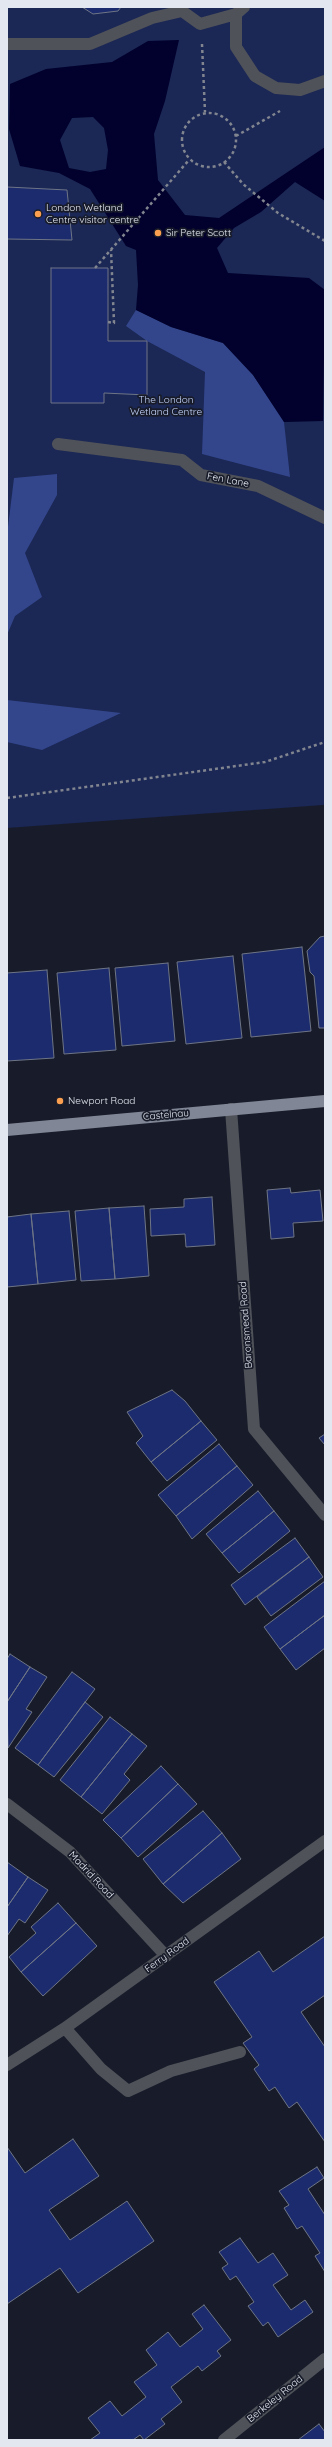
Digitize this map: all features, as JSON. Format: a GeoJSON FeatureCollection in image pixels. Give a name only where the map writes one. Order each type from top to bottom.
{"type":"FeatureCollection","features":[{"type":"Feature","properties":{"kind":"main road","name":"Castelnau"},"geometry":{"type":"LineString","coordinates":[[7,1130],[325,1101]]}},
{"type":"Feature","properties":{"kind":"street"},"geometry":{"type":"LineString","coordinates":[[7,44],[90,44],[152,18],[182,11],[200,24],[240,11],[236,47],[255,76],[276,88],[300,90],[325,81]]}},
{"type":"Feature","properties":{"kind":"street","name":"Fen Lane"},"geometry":{"type":"LineString","coordinates":[[58,444],[182,460],[201,475],[258,486],[325,518]]}},
{"type":"Feature","properties":{"kind":"street","name":"Baronsmead Road"},"geometry":{"type":"LineString","coordinates":[[231,1109],[254,1429],[325,1515]]}},
{"type":"Feature","properties":{"kind":"street","name":"Madrid Road"},"geometry":{"type":"LineString","coordinates":[[7,1804],[70,1852],[166,1956]]}},
{"type":"Feature","properties":{"kind":"street","name":"Ferry Road"},"geometry":{"type":"LineString","coordinates":[[7,2065],[65,2028],[325,1841]]}},
{"type":"Feature","properties":{"kind":"street"},"geometry":{"type":"LineString","coordinates":[[65,2028],[101,2069],[128,2091],[171,2072],[240,2052]]}},
{"type":"Feature","properties":{"kind":"street","name":"Berkeley Road"},"geometry":{"type":"LineString","coordinates":[[224,2440],[325,2359]]}},
{"type":"Feature","properties":{"kind":"path"},"geometry":{"type":"LineString","coordinates":[[200,24],[206,112]]}},
{"type":"Feature","properties":{"kind":"path"},"geometry":{"type":"LineString","coordinates":[[236,136],[278,111],[284,110]]}},
{"type":"Feature","properties":{"kind":"path"},"geometry":{"type":"LineString","coordinates":[[206,112],[220,113],[230,122],[236,136],[234,150],[224,162],[217,167],[204,167],[189,160],[183,150],[182,135],[185,124],[193,116],[206,112]]}},
{"type":"Feature","properties":{"kind":"path"},"geometry":{"type":"LineString","coordinates":[[95,268],[189,160]]}},
{"type":"Feature","properties":{"kind":"path"},"geometry":{"type":"LineString","coordinates":[[224,162],[243,184],[278,213],[325,241]]}},
{"type":"Feature","properties":{"kind":"path"},"geometry":{"type":"LineString","coordinates":[[108,322],[114,323],[110,250]]}},
{"type":"Feature","properties":{"kind":"path"},"geometry":{"type":"LineString","coordinates":[[7,798],[265,762],[325,742]]}},
{"type":"Feature","properties":{"kind":"green space","name":"The London Wetland Centre"},"geometry":{"type":"Polygon","coordinates":[[[7,7],[325,7],[325,804],[323,805],[7,828],[7,7]]]}},
{"type":"Feature","properties":{"kind":"shaded area"},"geometry":{"type":"Polygon","coordinates":[[[179,40],[165,101],[154,134],[158,180],[185,215],[219,218],[325,147],[325,201],[295,182],[261,212],[234,228],[217,248],[228,273],[309,278],[325,290],[323,421],[284,422],[253,375],[223,343],[171,327],[136,310],[138,285],[136,250],[126,246],[90,189],[59,173],[20,166],[9,129],[10,84],[46,69],[112,62],[148,41],[179,40]],[[93,117],[72,118],[60,140],[69,168],[90,172],[106,169],[108,150],[104,128],[93,117]]]}},
{"type":"Feature","properties":{"kind":"shaded area"},"geometry":{"type":"Polygon","coordinates":[[[136,310],[171,327],[223,343],[253,375],[284,422],[290,477],[202,454],[205,372],[147,341],[126,326],[136,310]]]}},
{"type":"Feature","properties":{"kind":"shaded area"},"geometry":{"type":"Polygon","coordinates":[[[57,474],[57,495],[25,553],[42,597],[15,616],[7,635],[7,535],[14,478],[57,474]]]}},
{"type":"Feature","properties":{"kind":"shaded area"},"geometry":{"type":"Polygon","coordinates":[[[7,700],[121,713],[42,750],[7,742],[7,700]]]}},
{"type":"Feature","properties":{"kind":"building"},"geometry":{"type":"Polygon","coordinates":[[[82,7],[121,7],[118,11],[93,14],[82,7]]]}},
{"type":"Feature","properties":{"kind":"building","name":"London Wetland Centre visitor centre"},"geometry":{"type":"Polygon","coordinates":[[[7,187],[67,190],[72,240],[7,239],[7,187]]]}},
{"type":"Feature","properties":{"kind":"building"},"geometry":{"type":"Polygon","coordinates":[[[51,268],[108,268],[108,341],[147,341],[147,395],[104,393],[104,403],[51,403],[51,268]]]}},
{"type":"Feature","properties":{"kind":"building"},"geometry":{"type":"Polygon","coordinates":[[[325,936],[325,1028],[319,1028],[314,976],[310,972],[307,951],[320,937],[325,936]]]}},
{"type":"Feature","properties":{"kind":"building"},"geometry":{"type":"Polygon","coordinates":[[[302,947],[311,1031],[251,1037],[242,954],[302,947]]]}},
{"type":"Feature","properties":{"kind":"building"},"geometry":{"type":"Polygon","coordinates":[[[233,956],[242,1038],[186,1044],[177,962],[233,956]]]}},
{"type":"Feature","properties":{"kind":"building"},"geometry":{"type":"Polygon","coordinates":[[[168,963],[175,1041],[122,1046],[115,968],[168,963]]]}},
{"type":"Feature","properties":{"kind":"building"},"geometry":{"type":"Polygon","coordinates":[[[109,968],[116,1050],[64,1054],[57,973],[109,968]]]}},
{"type":"Feature","properties":{"kind":"building"},"geometry":{"type":"Polygon","coordinates":[[[47,970],[54,1058],[7,1061],[7,973],[47,970]]]}},
{"type":"Feature","properties":{"kind":"building"},"geometry":{"type":"Polygon","coordinates":[[[290,1188],[291,1193],[320,1190],[323,1221],[293,1223],[294,1237],[271,1239],[267,1190],[290,1188]]]}},
{"type":"Feature","properties":{"kind":"building"},"geometry":{"type":"Polygon","coordinates":[[[212,1197],[215,1245],[186,1247],[185,1234],[151,1236],[150,1209],[184,1207],[184,1199],[212,1197]]]}},
{"type":"Feature","properties":{"kind":"building"},"geometry":{"type":"Polygon","coordinates":[[[144,1206],[149,1276],[115,1279],[109,1208],[144,1206]]]}},
{"type":"Feature","properties":{"kind":"building"},"geometry":{"type":"Polygon","coordinates":[[[109,1208],[115,1279],[81,1281],[75,1211],[109,1208]]]}},
{"type":"Feature","properties":{"kind":"building"},"geometry":{"type":"Polygon","coordinates":[[[69,1211],[76,1280],[38,1284],[31,1214],[69,1211]]]}},
{"type":"Feature","properties":{"kind":"building"},"geometry":{"type":"Polygon","coordinates":[[[31,1214],[38,1284],[7,1287],[7,1217],[31,1214]]]}},
{"type":"Feature","properties":{"kind":"building"},"geometry":{"type":"Polygon","coordinates":[[[172,1390],[185,1401],[201,1421],[151,1462],[136,1443],[143,1436],[127,1412],[172,1390]]]}},
{"type":"Feature","properties":{"kind":"building"},"geometry":{"type":"Polygon","coordinates":[[[201,1421],[217,1440],[167,1481],[151,1462],[201,1421]]]}},
{"type":"Feature","properties":{"kind":"building"},"geometry":{"type":"Polygon","coordinates":[[[325,1434],[325,1445],[319,1438],[325,1434]]]}},
{"type":"Feature","properties":{"kind":"building"},"geometry":{"type":"Polygon","coordinates":[[[219,1444],[237,1466],[176,1516],[158,1495],[219,1444]]]}},
{"type":"Feature","properties":{"kind":"building"},"geometry":{"type":"Polygon","coordinates":[[[237,1466],[253,1485],[192,1539],[176,1516],[237,1466]]]}},
{"type":"Feature","properties":{"kind":"building"},"geometry":{"type":"Polygon","coordinates":[[[258,1491],[274,1511],[222,1553],[206,1534],[258,1491]]]}},
{"type":"Feature","properties":{"kind":"building"},"geometry":{"type":"Polygon","coordinates":[[[274,1511],[290,1531],[239,1573],[222,1553],[274,1511]]]}},
{"type":"Feature","properties":{"kind":"building"},"geometry":{"type":"Polygon","coordinates":[[[295,1538],[309,1557],[245,1605],[231,1585],[295,1538]]]}},
{"type":"Feature","properties":{"kind":"building"},"geometry":{"type":"Polygon","coordinates":[[[309,1557],[323,1577],[271,1616],[257,1597],[309,1557]]]}},
{"type":"Feature","properties":{"kind":"building"},"geometry":{"type":"Polygon","coordinates":[[[325,1581],[325,1615],[280,1649],[264,1627],[325,1581]]]}},
{"type":"Feature","properties":{"kind":"building"},"geometry":{"type":"Polygon","coordinates":[[[325,1615],[325,1648],[296,1670],[280,1649],[325,1615]]]}},
{"type":"Feature","properties":{"kind":"building"},"geometry":{"type":"Polygon","coordinates":[[[10,1654],[30,1667],[7,1702],[7,1659],[10,1654]]]}},
{"type":"Feature","properties":{"kind":"building"},"geometry":{"type":"Polygon","coordinates":[[[30,1667],[47,1677],[26,1709],[32,1712],[8,1748],[7,1702],[30,1667]]]}},
{"type":"Feature","properties":{"kind":"building"},"geometry":{"type":"Polygon","coordinates":[[[72,1672],[95,1689],[38,1765],[15,1748],[72,1672]]]}},
{"type":"Feature","properties":{"kind":"building"},"geometry":{"type":"Polygon","coordinates":[[[85,1702],[103,1717],[54,1777],[38,1765],[85,1702]]]}},
{"type":"Feature","properties":{"kind":"building"},"geometry":{"type":"Polygon","coordinates":[[[110,1717],[132,1734],[81,1797],[60,1780],[110,1717]]]}},
{"type":"Feature","properties":{"kind":"building"},"geometry":{"type":"Polygon","coordinates":[[[132,1734],[147,1746],[124,1774],[130,1780],[102,1814],[81,1797],[132,1734]]]}},
{"type":"Feature","properties":{"kind":"building"},"geometry":{"type":"Polygon","coordinates":[[[161,1766],[178,1784],[121,1838],[103,1820],[161,1766]]]}},
{"type":"Feature","properties":{"kind":"building"},"geometry":{"type":"Polygon","coordinates":[[[178,1784],[197,1804],[138,1857],[121,1838],[178,1784]]]}},
{"type":"Feature","properties":{"kind":"building"},"geometry":{"type":"Polygon","coordinates":[[[203,1811],[222,1833],[163,1884],[143,1859],[203,1811]]]}},
{"type":"Feature","properties":{"kind":"building"},"geometry":{"type":"Polygon","coordinates":[[[222,1833],[241,1859],[183,1903],[163,1884],[222,1833]]]}},
{"type":"Feature","properties":{"kind":"building"},"geometry":{"type":"Polygon","coordinates":[[[7,1862],[28,1877],[7,1907],[7,1862]]]}},
{"type":"Feature","properties":{"kind":"building"},"geometry":{"type":"Polygon","coordinates":[[[28,1877],[48,1890],[25,1923],[19,1919],[7,1936],[7,1907],[28,1877]]]}},
{"type":"Feature","properties":{"kind":"building"},"geometry":{"type":"Polygon","coordinates":[[[58,1903],[76,1923],[21,1972],[9,1957],[36,1933],[31,1927],[58,1903]]]}},
{"type":"Feature","properties":{"kind":"building"},"geometry":{"type":"Polygon","coordinates":[[[76,1923],[97,1946],[43,1996],[21,1972],[76,1923]]]}},
{"type":"Feature","properties":{"kind":"building"},"geometry":{"type":"Polygon","coordinates":[[[325,1936],[325,1995],[301,2012],[325,2047],[325,2142],[297,2102],[289,2108],[275,2087],[269,2091],[254,2069],[259,2065],[243,2043],[252,2037],[214,1982],[259,1951],[273,1972],[325,1936]]]}},
{"type":"Feature","properties":{"kind":"building"},"geometry":{"type":"Polygon","coordinates":[[[73,2139],[99,2176],[49,2210],[70,2240],[127,2201],[154,2241],[78,2293],[60,2268],[7,2304],[7,2147],[25,2173],[73,2139]]]}},
{"type":"Feature","properties":{"kind":"building"},"geometry":{"type":"Polygon","coordinates":[[[317,2167],[324,2178],[308,2189],[325,2215],[325,2272],[315,2256],[320,2253],[302,2226],[297,2229],[284,2208],[289,2205],[279,2191],[317,2167]]]}},
{"type":"Feature","properties":{"kind":"building"},"geometry":{"type":"Polygon","coordinates":[[[240,2238],[258,2263],[273,2253],[288,2275],[273,2285],[291,2310],[305,2300],[313,2312],[278,2337],[268,2322],[263,2326],[248,2306],[254,2302],[236,2276],[230,2280],[222,2268],[228,2264],[219,2252],[240,2238]]]}},
{"type":"Feature","properties":{"kind":"building"},"geometry":{"type":"Polygon","coordinates":[[[204,2305],[231,2340],[217,2351],[221,2356],[202,2371],[198,2366],[171,2387],[182,2402],[161,2419],[165,2424],[144,2440],[140,2435],[133,2440],[90,2440],[100,2433],[88,2418],[110,2401],[122,2416],[146,2397],[134,2382],[157,2365],[146,2350],[168,2332],[180,2347],[203,2329],[192,2314],[204,2305]]]}},
{"type":"Feature","properties":{"kind":"building"},"geometry":{"type":"Polygon","coordinates":[[[319,2424],[325,2432],[325,2440],[298,2440],[319,2424]]]}},
{"type":"Feature","properties":{"kind":"place","name":"London Wetland Centre visitor centre"},"geometry":{"type":"Point","coordinates":[38,214]}},
{"type":"Feature","properties":{"kind":"place","name":"Sir Peter Scott"},"geometry":{"type":"Point","coordinates":[158,233]}},
{"type":"Feature","properties":{"kind":"place","name":"Newport Road"},"geometry":{"type":"Point","coordinates":[60,1101]}}]}
